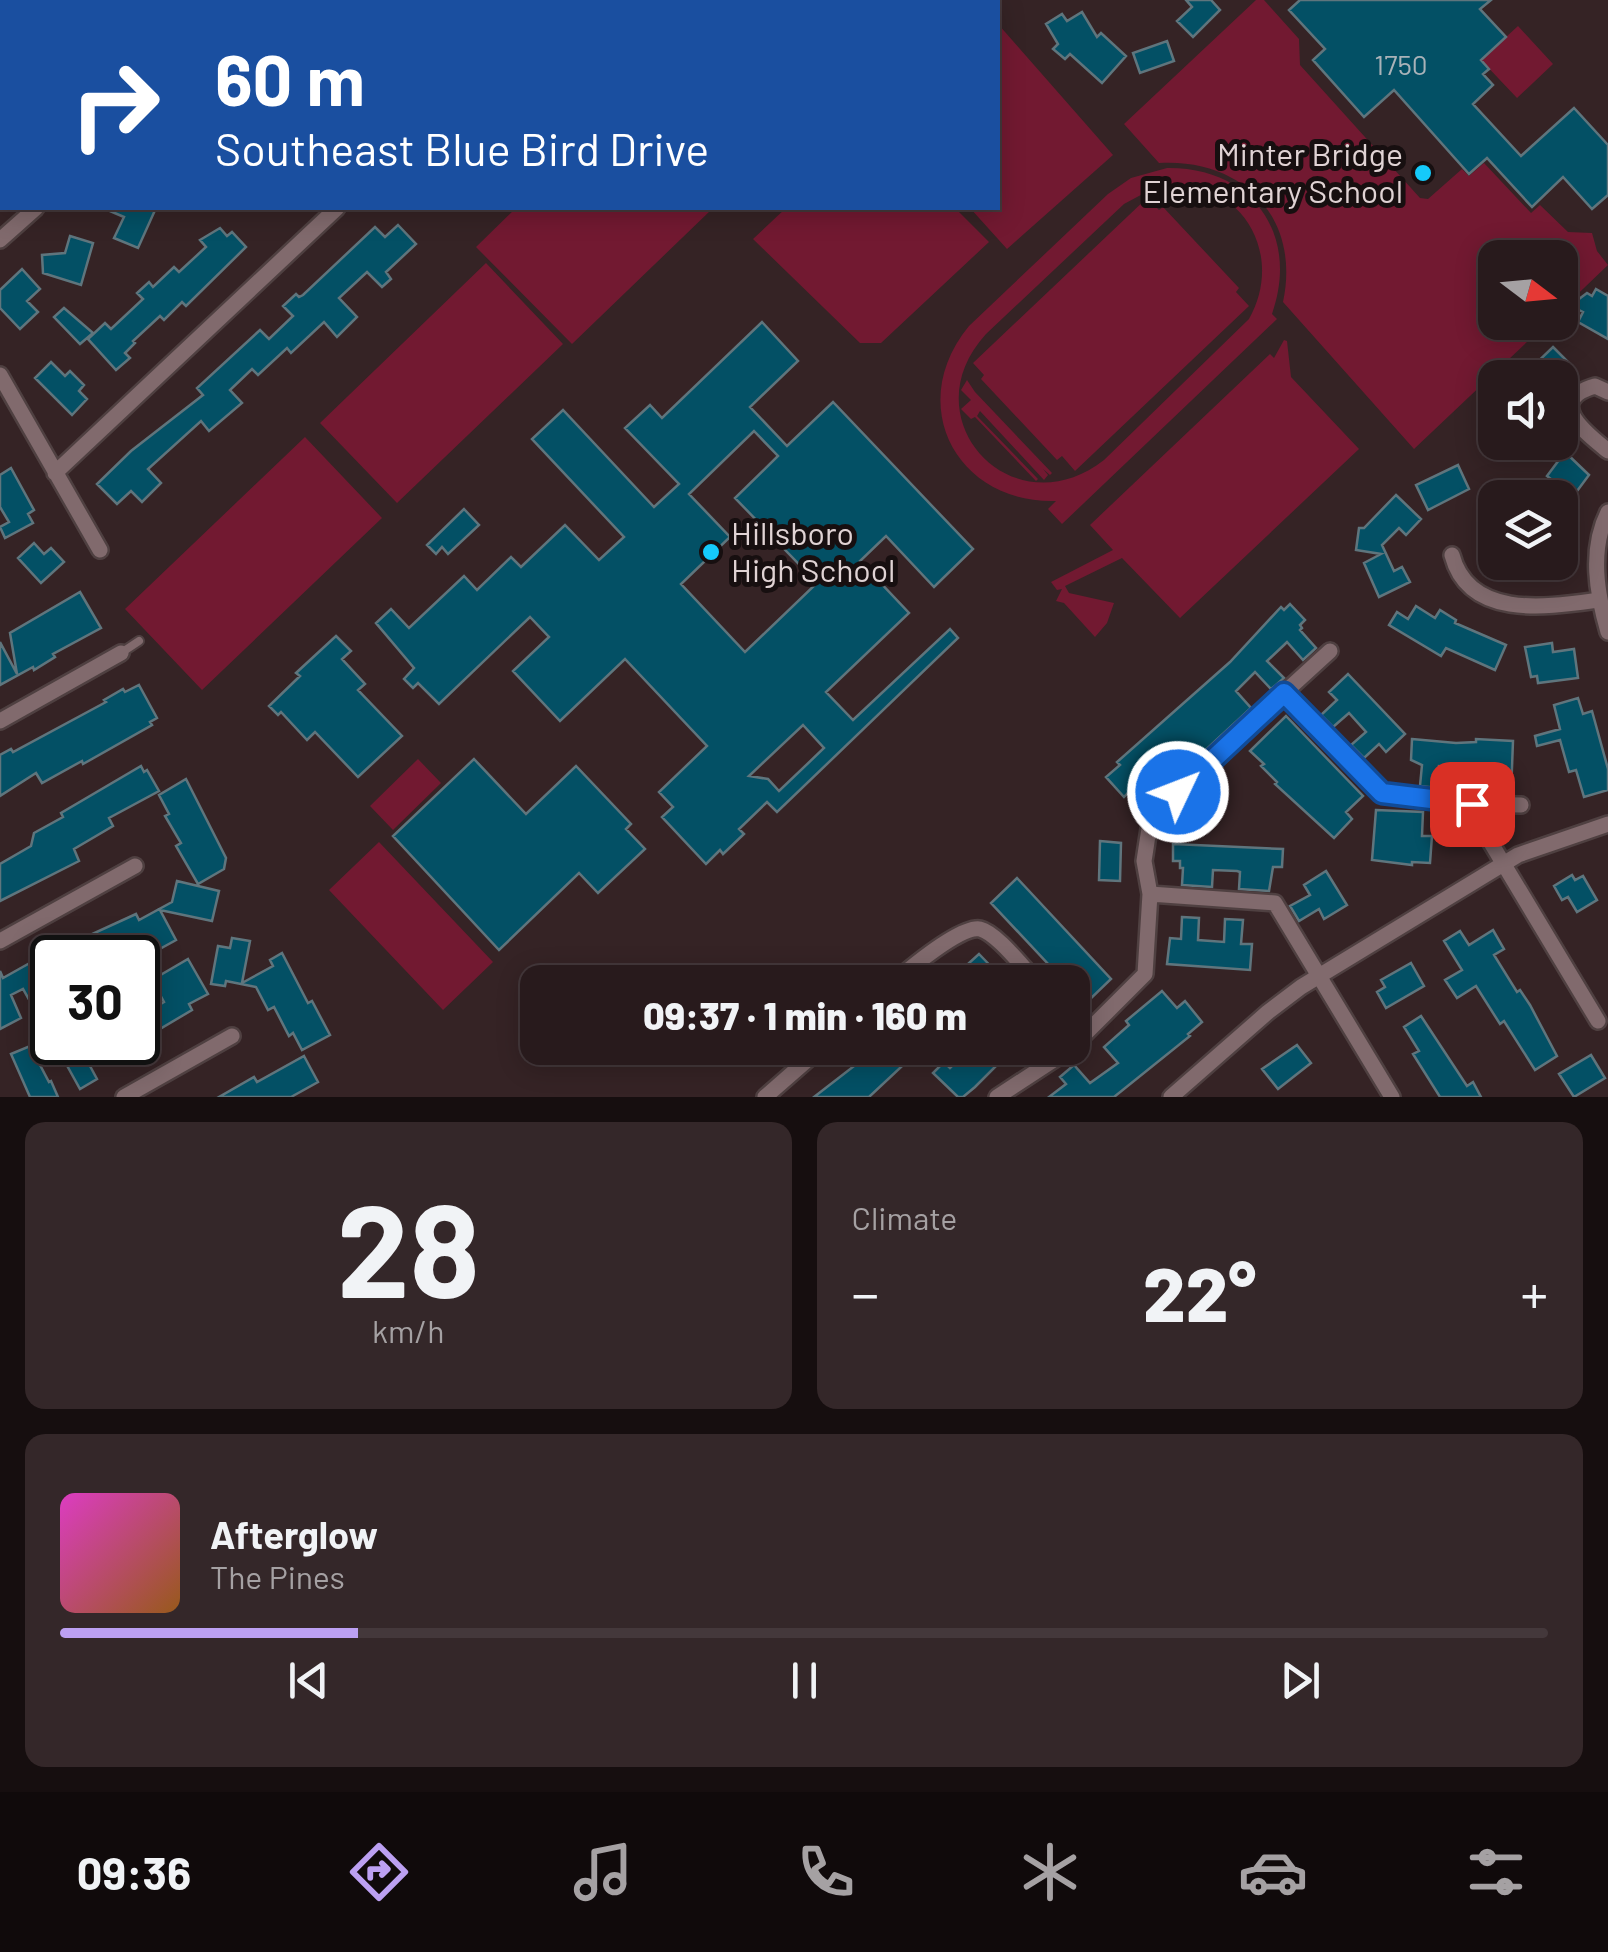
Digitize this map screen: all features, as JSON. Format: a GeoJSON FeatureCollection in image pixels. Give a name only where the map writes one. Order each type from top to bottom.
{"type":"FeatureCollection","features":[{"type":"Feature","properties":{"kind":"street"},"geometry":{"type":"LineString","coordinates":[[0,240],[34,210]]}},
{"type":"Feature","properties":{"kind":"street"},"geometry":{"type":"LineString","coordinates":[[56,472],[335,210]]}},
{"type":"Feature","properties":{"kind":"street"},"geometry":{"type":"LineString","coordinates":[[0,375],[100,550]]}},
{"type":"Feature","properties":{"kind":"street"},"geometry":{"type":"LineString","coordinates":[[1608,392],[1595,386],[1584,389],[1572,404],[1574,423],[1608,451]]}},
{"type":"Feature","properties":{"kind":"street"},"geometry":{"type":"LineString","coordinates":[[1608,512],[1597,552],[1599,600],[1608,632]]}},
{"type":"Feature","properties":{"kind":"street"},"geometry":{"type":"LineString","coordinates":[[1452,555],[1462,582],[1471,590],[1504,603],[1540,608],[1599,600]]}},
{"type":"Feature","properties":{"kind":"street"},"geometry":{"type":"LineString","coordinates":[[1090,1031],[1145,974],[1150,894],[1144,860],[1151,816],[1330,651]]}},
{"type":"Feature","properties":{"kind":"street"},"geometry":{"type":"LineString","coordinates":[[0,720],[121,652]]}},
{"type":"Feature","properties":{"kind":"street"},"geometry":{"type":"LineString","coordinates":[[1284,693],[1382,793],[1472,804],[1521,805]]}},
{"type":"Feature","properties":{"kind":"street"},"geometry":{"type":"LineString","coordinates":[[1472,804],[1479,823],[1598,1021]]}},
{"type":"Feature","properties":{"kind":"street"},"geometry":{"type":"LineString","coordinates":[[1171,1097],[1268,1012],[1318,978],[1504,863],[1543,845],[1608,824]]}},
{"type":"Feature","properties":{"kind":"street"},"geometry":{"type":"LineString","coordinates":[[0,941],[135,866]]}},
{"type":"Feature","properties":{"kind":"street"},"geometry":{"type":"LineString","coordinates":[[1150,894],[1276,903],[1392,1097]]}},
{"type":"Feature","properties":{"kind":"street"},"geometry":{"type":"LineString","coordinates":[[914,965],[972,929],[992,936],[1020,965]]}},
{"type":"Feature","properties":{"kind":"street"},"geometry":{"type":"LineString","coordinates":[[124,1097],[232,1036]]}},
{"type":"Feature","properties":{"kind":"street"},"geometry":{"type":"LineString","coordinates":[[766,1097],[802,1065]]}},
{"type":"Feature","properties":{"kind":"street"},"geometry":{"type":"LineString","coordinates":[[997,1097],[1045,1065]]}},
{"type":"Feature","properties":{"kind":"lane"},"geometry":{"type":"LineString","coordinates":[[121,652],[139,641]]}},
{"type":"Feature","properties":{"kind":"shaded area"},"geometry":{"type":"Polygon","coordinates":[[[1256,0],[1264,0],[1299,39],[1300,65],[1420,198],[1428,199],[1462,169],[1469,176],[1484,163],[1531,213],[1540,205],[1568,232],[1592,233],[1597,251],[1608,265],[1578,294],[1578,240],[1478,240],[1478,340],[1529,340],[1508,360],[1478,360],[1478,388],[1414,449],[1283,302],[1283,244],[1274,220],[1259,199],[1240,183],[1216,171],[1189,164],[1159,163],[1124,124],[1256,0]]]}},
{"type":"Feature","properties":{"kind":"shaded area"},"geometry":{"type":"Polygon","coordinates":[[[1000,26],[1113,155],[1007,249],[972,210],[1000,210],[1000,26]]]}},
{"type":"Feature","properties":{"kind":"shaded area"},"geometry":{"type":"Polygon","coordinates":[[[1518,26],[1553,64],[1517,98],[1481,60],[1518,26]]]}},
{"type":"Feature","properties":{"kind":"shaded area"},"geometry":{"type":"Polygon","coordinates":[[[1167,168],[1197,171],[1223,179],[1245,193],[1262,211],[1273,232],[1279,257],[1279,285],[1272,314],[1277,319],[1062,524],[1048,509],[1056,501],[1021,498],[992,486],[968,468],[951,444],[942,417],[941,387],[950,356],[969,326],[1108,194],[1131,178],[1167,168]],[[1181,185],[1152,189],[1124,204],[986,334],[965,367],[959,400],[965,430],[982,456],[1006,474],[1036,482],[1070,478],[1104,460],[1249,319],[1262,274],[1260,252],[1242,214],[1205,190],[1181,185]]]}},
{"type":"Feature","properties":{"kind":"shaded area"},"geometry":{"type":"Polygon","coordinates":[[[1147,198],[1159,210],[1163,207],[1239,288],[1236,292],[1249,306],[1075,471],[1062,456],[1057,460],[981,379],[984,375],[973,363],[1147,198]]]}},
{"type":"Feature","properties":{"kind":"shaded area"},"geometry":{"type":"Polygon","coordinates":[[[514,210],[710,211],[572,344],[476,247],[514,210]]]}},
{"type":"Feature","properties":{"kind":"shaded area"},"geometry":{"type":"Polygon","coordinates":[[[784,210],[957,210],[989,242],[881,343],[860,343],[753,239],[784,210]]]}},
{"type":"Feature","properties":{"kind":"shaded area"},"geometry":{"type":"Polygon","coordinates":[[[486,263],[563,344],[397,503],[320,423],[486,263]]]}},
{"type":"Feature","properties":{"kind":"shaded area"},"geometry":{"type":"Polygon","coordinates":[[[1284,340],[1291,377],[1359,449],[1180,618],[1122,558],[1065,586],[1069,593],[1114,603],[1107,623],[1095,637],[1064,603],[1056,601],[1062,589],[1057,590],[1051,582],[1113,550],[1090,525],[1270,354],[1274,358],[1284,340]]]}},
{"type":"Feature","properties":{"kind":"shaded area"},"geometry":{"type":"Polygon","coordinates":[[[967,380],[1052,473],[1043,469],[1048,475],[1044,480],[980,411],[977,416],[1036,481],[975,417],[971,419],[961,409],[971,400],[961,390],[967,380]]]}},
{"type":"Feature","properties":{"kind":"shaded area"},"geometry":{"type":"Polygon","coordinates":[[[305,437],[382,518],[202,690],[125,609],[305,437]]]}},
{"type":"Feature","properties":{"kind":"shaded area"},"geometry":{"type":"Polygon","coordinates":[[[418,759],[441,783],[393,830],[370,806],[418,759]]]}},
{"type":"Feature","properties":{"kind":"shaded area"},"geometry":{"type":"Polygon","coordinates":[[[379,842],[493,962],[443,1010],[329,890],[379,842]]]}},
{"type":"Feature","properties":{"kind":"building"},"geometry":{"type":"Polygon","coordinates":[[[1186,0],[1211,0],[1220,10],[1193,37],[1177,21],[1192,7],[1186,0]]]}},
{"type":"Feature","properties":{"kind":"building"},"geometry":{"type":"Polygon","coordinates":[[[1300,0],[1491,0],[1480,9],[1506,37],[1481,60],[1489,69],[1483,74],[1493,85],[1473,104],[1521,156],[1574,108],[1608,145],[1608,195],[1592,209],[1563,177],[1532,207],[1487,158],[1469,174],[1394,90],[1364,117],[1313,60],[1325,49],[1289,10],[1300,0]]]}},
{"type":"Feature","properties":{"kind":"building"},"geometry":{"type":"Polygon","coordinates":[[[1082,12],[1097,37],[1101,33],[1126,56],[1102,83],[1070,54],[1065,59],[1053,49],[1058,44],[1046,24],[1062,14],[1067,21],[1082,12]]]}},
{"type":"Feature","properties":{"kind":"building"},"geometry":{"type":"Polygon","coordinates":[[[1167,41],[1174,61],[1140,73],[1133,53],[1167,41]]]}},
{"type":"Feature","properties":{"kind":"building"},"geometry":{"type":"Polygon","coordinates":[[[108,210],[155,210],[138,248],[114,238],[124,217],[108,210]]]}},
{"type":"Feature","properties":{"kind":"building"},"geometry":{"type":"Polygon","coordinates":[[[398,225],[416,244],[386,272],[391,279],[382,287],[367,272],[339,298],[357,317],[337,337],[324,322],[291,353],[287,348],[258,375],[252,369],[230,390],[242,403],[209,431],[201,421],[148,469],[161,483],[142,502],[131,491],[117,504],[97,484],[131,451],[203,395],[197,388],[260,330],[269,339],[293,316],[283,306],[296,294],[303,295],[375,227],[385,237],[398,225]]]}},
{"type":"Feature","properties":{"kind":"building"},"geometry":{"type":"Polygon","coordinates":[[[220,228],[227,236],[232,232],[246,247],[186,306],[182,302],[164,320],[160,316],[133,341],[125,353],[130,358],[116,370],[88,339],[105,323],[111,329],[143,299],[137,293],[149,282],[153,287],[174,267],[179,272],[206,247],[200,240],[220,228]]]}},
{"type":"Feature","properties":{"kind":"building"},"geometry":{"type":"Polygon","coordinates":[[[70,236],[93,243],[81,285],[43,273],[42,255],[65,253],[70,236]]]}},
{"type":"Feature","properties":{"kind":"building"},"geometry":{"type":"Polygon","coordinates":[[[22,269],[40,289],[27,301],[38,312],[20,329],[0,308],[0,290],[22,269]]]}},
{"type":"Feature","properties":{"kind":"building"},"geometry":{"type":"Polygon","coordinates":[[[1596,289],[1608,296],[1608,339],[1578,322],[1583,312],[1578,310],[1579,299],[1587,293],[1592,296],[1596,289]]]}},
{"type":"Feature","properties":{"kind":"building"},"geometry":{"type":"Polygon","coordinates":[[[64,308],[93,333],[80,344],[54,317],[64,308]]]}},
{"type":"Feature","properties":{"kind":"building"},"geometry":{"type":"Polygon","coordinates":[[[762,322],[798,361],[750,407],[787,446],[833,402],[973,549],[934,587],[886,536],[860,561],[909,613],[826,692],[853,720],[950,629],[958,638],[777,812],[767,802],[739,829],[744,834],[706,864],[662,817],[673,807],[659,792],[707,746],[625,659],[560,721],[513,671],[549,637],[530,617],[439,704],[418,683],[413,688],[404,679],[414,668],[376,623],[391,609],[409,628],[464,576],[477,590],[511,557],[521,567],[565,525],[599,560],[624,537],[532,439],[563,410],[654,507],[679,484],[625,428],[650,405],[662,418],[762,322]],[[754,431],[689,494],[730,537],[681,584],[745,652],[817,583],[735,498],[778,456],[754,431]],[[803,725],[749,776],[768,779],[779,791],[824,748],[803,725]]]}},
{"type":"Feature","properties":{"kind":"building"},"geometry":{"type":"Polygon","coordinates":[[[1553,347],[1566,360],[1540,360],[1553,347]]]}},
{"type":"Feature","properties":{"kind":"building"},"geometry":{"type":"Polygon","coordinates":[[[51,362],[65,376],[70,371],[84,385],[79,391],[87,399],[72,415],[35,378],[51,362]]]}},
{"type":"Feature","properties":{"kind":"building"},"geometry":{"type":"Polygon","coordinates":[[[1559,460],[1573,460],[1589,475],[1578,490],[1578,480],[1552,480],[1547,476],[1559,460]]]}},
{"type":"Feature","properties":{"kind":"building"},"geometry":{"type":"Polygon","coordinates":[[[1458,465],[1469,489],[1428,510],[1416,485],[1458,465]]]}},
{"type":"Feature","properties":{"kind":"building"},"geometry":{"type":"Polygon","coordinates":[[[11,468],[34,510],[28,514],[33,523],[5,538],[0,527],[9,522],[0,507],[0,475],[11,468]]]}},
{"type":"Feature","properties":{"kind":"building"},"geometry":{"type":"Polygon","coordinates":[[[1396,495],[1421,519],[1406,535],[1399,528],[1382,545],[1394,571],[1402,567],[1410,582],[1379,597],[1364,563],[1381,554],[1356,550],[1359,528],[1364,528],[1396,495]]]}},
{"type":"Feature","properties":{"kind":"building"},"geometry":{"type":"Polygon","coordinates":[[[464,509],[479,525],[448,554],[442,547],[436,554],[427,545],[464,509]]]}},
{"type":"Feature","properties":{"kind":"building"},"geometry":{"type":"Polygon","coordinates":[[[34,543],[44,554],[51,548],[64,562],[41,583],[18,558],[34,543]]]}},
{"type":"Feature","properties":{"kind":"building"},"geometry":{"type":"Polygon","coordinates":[[[80,592],[101,628],[53,654],[55,657],[34,670],[33,667],[0,685],[0,642],[17,674],[10,633],[80,592]]]}},
{"type":"Feature","properties":{"kind":"building"},"geometry":{"type":"Polygon","coordinates":[[[1290,604],[1305,620],[1300,630],[1316,648],[1303,660],[1287,642],[1267,661],[1284,678],[1271,689],[1255,672],[1236,691],[1251,708],[1146,805],[1132,789],[1124,797],[1106,777],[1120,765],[1117,762],[1230,662],[1281,607],[1284,610],[1290,604]]]}},
{"type":"Feature","properties":{"kind":"building"},"geometry":{"type":"Polygon","coordinates":[[[1416,606],[1435,618],[1440,610],[1455,623],[1506,645],[1495,670],[1446,648],[1441,656],[1389,625],[1397,612],[1408,619],[1416,606]]]}},
{"type":"Feature","properties":{"kind":"building"},"geometry":{"type":"Polygon","coordinates":[[[336,636],[351,651],[342,659],[365,684],[358,690],[402,736],[358,777],[315,732],[307,740],[281,712],[278,715],[269,706],[300,676],[296,673],[336,636]]]}},
{"type":"Feature","properties":{"kind":"building"},"geometry":{"type":"Polygon","coordinates":[[[1552,643],[1553,652],[1574,649],[1578,678],[1538,683],[1537,676],[1531,677],[1525,647],[1552,643]]]}},
{"type":"Feature","properties":{"kind":"building"},"geometry":{"type":"Polygon","coordinates":[[[1348,674],[1405,734],[1386,752],[1379,744],[1364,758],[1351,745],[1366,732],[1349,713],[1333,727],[1321,715],[1337,700],[1329,692],[1348,674]]]}},
{"type":"Feature","properties":{"kind":"building"},"geometry":{"type":"Polygon","coordinates":[[[139,685],[157,718],[150,722],[152,725],[83,764],[82,761],[42,783],[36,773],[0,796],[0,755],[11,749],[13,752],[123,689],[125,692],[139,685]]]}},
{"type":"Feature","properties":{"kind":"building"},"geometry":{"type":"Polygon","coordinates":[[[1578,698],[1583,714],[1592,711],[1608,769],[1608,790],[1584,797],[1576,770],[1569,772],[1560,740],[1537,746],[1535,736],[1560,729],[1554,705],[1578,698]]]}},
{"type":"Feature","properties":{"kind":"building"},"geometry":{"type":"Polygon","coordinates":[[[1286,716],[1363,796],[1346,812],[1352,819],[1334,838],[1275,784],[1261,766],[1264,764],[1250,751],[1286,716]]]}},
{"type":"Feature","properties":{"kind":"building"},"geometry":{"type":"Polygon","coordinates":[[[1412,739],[1456,743],[1476,739],[1513,741],[1511,794],[1464,791],[1466,768],[1439,766],[1438,788],[1420,786],[1422,765],[1411,760],[1412,739]]]}},
{"type":"Feature","properties":{"kind":"building"},"geometry":{"type":"Polygon","coordinates":[[[474,759],[526,814],[576,766],[631,824],[626,829],[645,849],[598,893],[579,873],[499,950],[393,836],[474,759]]]}},
{"type":"Feature","properties":{"kind":"building"},"geometry":{"type":"Polygon","coordinates":[[[141,766],[159,791],[109,818],[113,826],[74,849],[79,861],[0,901],[0,864],[31,846],[34,833],[63,817],[61,813],[141,766]]]}},
{"type":"Feature","properties":{"kind":"building"},"geometry":{"type":"Polygon","coordinates":[[[186,779],[226,858],[224,869],[198,884],[176,846],[181,843],[165,816],[169,814],[159,795],[186,779]]]}},
{"type":"Feature","properties":{"kind":"building"},"geometry":{"type":"Polygon","coordinates":[[[1376,810],[1423,812],[1422,836],[1432,836],[1430,863],[1372,860],[1376,810]]]}},
{"type":"Feature","properties":{"kind":"building"},"geometry":{"type":"Polygon","coordinates":[[[1100,841],[1121,843],[1120,881],[1099,880],[1100,841]]]}},
{"type":"Feature","properties":{"kind":"building"},"geometry":{"type":"Polygon","coordinates":[[[1173,844],[1283,849],[1282,867],[1273,867],[1269,891],[1239,889],[1237,871],[1213,870],[1212,887],[1182,885],[1183,868],[1180,861],[1173,861],[1173,844]]]}},
{"type":"Feature","properties":{"kind":"building"},"geometry":{"type":"Polygon","coordinates":[[[1326,871],[1347,905],[1324,919],[1319,909],[1299,921],[1290,906],[1310,895],[1304,885],[1326,871]]]}},
{"type":"Feature","properties":{"kind":"building"},"geometry":{"type":"Polygon","coordinates":[[[1572,875],[1575,880],[1583,876],[1597,900],[1577,912],[1568,897],[1562,900],[1554,886],[1572,875]]]}},
{"type":"Feature","properties":{"kind":"building"},"geometry":{"type":"Polygon","coordinates":[[[1017,878],[1111,979],[1090,999],[1090,965],[1049,965],[991,903],[1017,878]]]}},
{"type":"Feature","properties":{"kind":"building"},"geometry":{"type":"Polygon","coordinates":[[[177,881],[219,891],[212,921],[160,910],[176,940],[160,949],[160,935],[90,935],[136,914],[139,920],[172,902],[177,881]]]}},
{"type":"Feature","properties":{"kind":"building"},"geometry":{"type":"Polygon","coordinates":[[[1182,917],[1199,918],[1198,940],[1224,942],[1225,919],[1243,920],[1241,944],[1252,944],[1250,970],[1167,964],[1170,938],[1181,939],[1182,917]]]}},
{"type":"Feature","properties":{"kind":"building"},"geometry":{"type":"Polygon","coordinates":[[[1493,930],[1504,949],[1494,955],[1530,1005],[1557,1056],[1535,1070],[1476,986],[1457,998],[1445,980],[1462,970],[1444,941],[1460,931],[1469,945],[1493,930]]]}},
{"type":"Feature","properties":{"kind":"building"},"geometry":{"type":"Polygon","coordinates":[[[232,938],[250,941],[242,983],[273,966],[270,960],[282,953],[330,1035],[302,1050],[293,1033],[289,1036],[274,1007],[268,1010],[256,987],[226,981],[225,986],[211,984],[218,946],[230,948],[232,938]]]}},
{"type":"Feature","properties":{"kind":"building"},"geometry":{"type":"Polygon","coordinates":[[[979,954],[990,965],[967,965],[979,954]]]}},
{"type":"Feature","properties":{"kind":"building"},"geometry":{"type":"Polygon","coordinates":[[[188,959],[208,994],[189,1004],[192,1010],[160,1029],[160,1004],[164,1002],[160,975],[188,959]]]}},
{"type":"Feature","properties":{"kind":"building"},"geometry":{"type":"Polygon","coordinates":[[[30,963],[30,1001],[23,989],[11,995],[21,1018],[0,1029],[0,971],[3,978],[30,963]]]}},
{"type":"Feature","properties":{"kind":"building"},"geometry":{"type":"Polygon","coordinates":[[[1411,963],[1424,986],[1386,1008],[1377,992],[1385,987],[1381,980],[1411,963]]]}},
{"type":"Feature","properties":{"kind":"building"},"geometry":{"type":"Polygon","coordinates":[[[1162,991],[1177,1008],[1185,1001],[1202,1022],[1114,1097],[1049,1097],[1066,1084],[1060,1077],[1074,1065],[1090,1083],[1118,1063],[1104,1047],[1129,1025],[1126,1021],[1162,991]]]}},
{"type":"Feature","properties":{"kind":"building"},"geometry":{"type":"Polygon","coordinates":[[[1421,1016],[1467,1086],[1473,1082],[1481,1097],[1440,1097],[1413,1054],[1419,1051],[1404,1027],[1421,1016]]]}},
{"type":"Feature","properties":{"kind":"building"},"geometry":{"type":"Polygon","coordinates":[[[1297,1045],[1311,1063],[1278,1089],[1262,1069],[1297,1045]]]}},
{"type":"Feature","properties":{"kind":"building"},"geometry":{"type":"Polygon","coordinates":[[[30,1046],[30,1065],[40,1065],[58,1097],[30,1097],[11,1054],[30,1046]]]}},
{"type":"Feature","properties":{"kind":"building"},"geometry":{"type":"Polygon","coordinates":[[[1591,1055],[1605,1078],[1574,1097],[1559,1074],[1591,1055]]]}},
{"type":"Feature","properties":{"kind":"building"},"geometry":{"type":"Polygon","coordinates":[[[304,1056],[318,1082],[291,1097],[219,1097],[254,1077],[257,1082],[304,1056]]]}},
{"type":"Feature","properties":{"kind":"building"},"geometry":{"type":"Polygon","coordinates":[[[67,1065],[92,1065],[97,1079],[80,1089],[67,1065]]]}},
{"type":"Feature","properties":{"kind":"building"},"geometry":{"type":"Polygon","coordinates":[[[855,1065],[903,1065],[869,1097],[814,1097],[855,1065]]]}},
{"type":"Feature","properties":{"kind":"building"},"geometry":{"type":"Polygon","coordinates":[[[941,1065],[997,1065],[963,1097],[958,1097],[933,1073],[941,1065]]]}},
{"type":"Feature","properties":{"kind":"place","name":"Minter Bridge Elementary School"},"geometry":{"type":"Point","coordinates":[1423,173]}},
{"type":"Feature","properties":{"kind":"place","name":"Hillsboro High School"},"geometry":{"type":"Point","coordinates":[711,552]}},
{"type":"Feature","properties":{"kind":"route"},"geometry":{"type":"LineString","coordinates":[[1178,792],[1284,693],[1382,793],[1472,804]]}}]}
